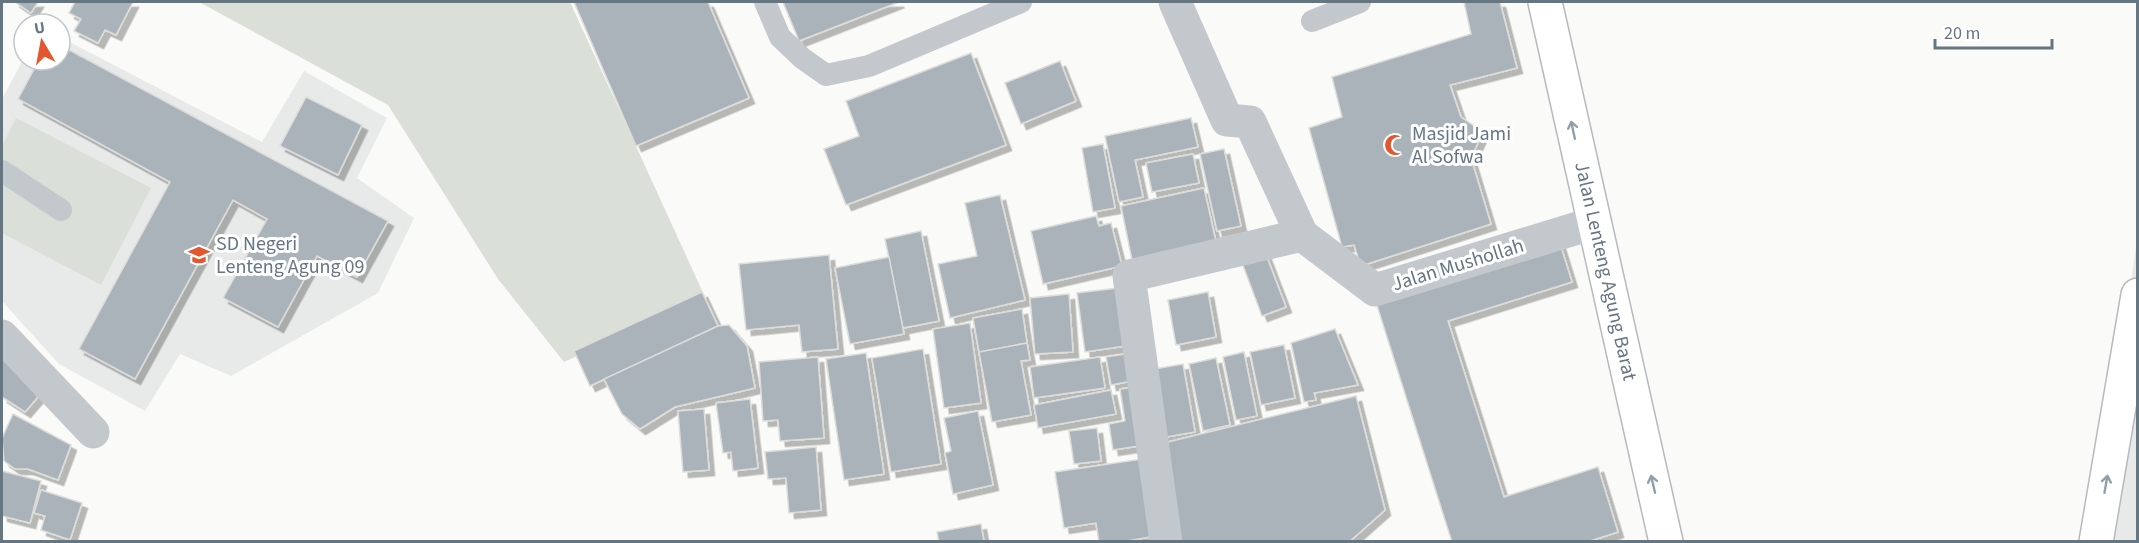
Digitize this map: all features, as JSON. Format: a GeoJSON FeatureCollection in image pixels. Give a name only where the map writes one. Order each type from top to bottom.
{"type":"FeatureCollection","features":[{"type":"Feature","properties":{"kind":"main road","name":"Jalan Lenteng Agung Barat"},"geometry":{"type":"LineString","coordinates":[[1545,2],[1666,542]]}},
{"type":"Feature","properties":{"kind":"main road"},"geometry":{"type":"LineString","coordinates":[[2096,542],[2138,295]]}},
{"type":"Feature","properties":{"kind":"street"},"geometry":{"type":"LineString","coordinates":[[1166,542],[1129,276],[1306,237],[1250,122],[1227,120],[1175,2]]}},
{"type":"Feature","properties":{"kind":"street","name":"Jalan Mushollah"},"geometry":{"type":"LineString","coordinates":[[1306,237],[1375,291],[1594,222]]}},
{"type":"Feature","properties":{"kind":"street"},"geometry":{"type":"LineString","coordinates":[[2,336],[93,432]]}},
{"type":"Feature","properties":{"kind":"lane"},"geometry":{"type":"LineString","coordinates":[[765,2],[780,37],[802,58],[826,75],[868,66],[1021,2]]}},
{"type":"Feature","properties":{"kind":"lane"},"geometry":{"type":"LineString","coordinates":[[1312,21],[1360,2]]}},
{"type":"Feature","properties":{"kind":"lane"},"geometry":{"type":"LineString","coordinates":[[2,171],[61,210]]}},
{"type":"Feature","properties":{"kind":"shaded area"},"geometry":{"type":"Polygon","coordinates":[[[199,2],[570,2],[705,297],[564,362],[498,279],[388,105],[199,2]]]}},
{"type":"Feature","properties":{"kind":"shaded area","name":"SD Negeri Lenteng Agung 09"},"geometry":{"type":"Polygon","coordinates":[[[72,43],[262,142],[304,71],[387,118],[357,178],[414,218],[378,293],[231,376],[180,354],[145,411],[59,364],[2,301],[2,99],[16,72],[72,72],[72,43]]]}},
{"type":"Feature","properties":{"kind":"shaded area"},"geometry":{"type":"Polygon","coordinates":[[[16,118],[151,188],[101,285],[2,233],[2,146],[16,118]]]}},
{"type":"Feature","properties":{"kind":"shaded area"},"geometry":{"type":"Polygon","coordinates":[[[2137,240],[2137,541],[2092,542],[2100,503],[2137,240]]]}},
{"type":"Feature","properties":{"kind":"building"},"geometry":{"type":"Polygon","coordinates":[[[15,2],[38,2],[30,12],[15,2]]]}},
{"type":"Feature","properties":{"kind":"building"},"geometry":{"type":"Polygon","coordinates":[[[75,2],[133,2],[116,35],[105,30],[98,43],[74,31],[81,19],[70,12],[75,2]]]}},
{"type":"Feature","properties":{"kind":"building"},"geometry":{"type":"Polygon","coordinates":[[[574,2],[708,2],[749,98],[636,146],[574,2]]]}},
{"type":"Feature","properties":{"kind":"building"},"geometry":{"type":"Polygon","coordinates":[[[783,2],[899,2],[799,41],[783,2]]]}},
{"type":"Feature","properties":{"kind":"building","name":"Masjid Jami Al Sofwa"},"geometry":{"type":"Polygon","coordinates":[[[1464,2],[1500,2],[1517,68],[1450,85],[1461,117],[1483,132],[1471,158],[1491,224],[1361,266],[1354,245],[1342,247],[1309,128],[1342,117],[1332,77],[1471,34],[1464,2]]]}},
{"type":"Feature","properties":{"kind":"building"},"geometry":{"type":"Polygon","coordinates":[[[72,51],[388,221],[357,277],[317,256],[278,327],[223,298],[267,219],[233,200],[135,379],[79,349],[170,182],[18,99],[33,72],[72,72],[72,51]]]}},
{"type":"Feature","properties":{"kind":"building"},"geometry":{"type":"Polygon","coordinates":[[[971,53],[1006,145],[846,205],[824,149],[859,136],[846,101],[971,53]]]}},
{"type":"Feature","properties":{"kind":"building"},"geometry":{"type":"Polygon","coordinates":[[[1060,61],[1076,101],[1021,124],[1005,83],[1060,61]]]}},
{"type":"Feature","properties":{"kind":"building"},"geometry":{"type":"Polygon","coordinates":[[[306,97],[362,125],[338,175],[280,146],[306,97]]]}},
{"type":"Feature","properties":{"kind":"building"},"geometry":{"type":"Polygon","coordinates":[[[1191,118],[1198,147],[1135,160],[1143,197],[1119,202],[1105,136],[1191,118]]]}},
{"type":"Feature","properties":{"kind":"building"},"geometry":{"type":"Polygon","coordinates":[[[1103,144],[1115,208],[1093,212],[1082,148],[1103,144]]]}},
{"type":"Feature","properties":{"kind":"building"},"geometry":{"type":"Polygon","coordinates":[[[1224,149],[1241,226],[1217,231],[1200,154],[1224,149]]]}},
{"type":"Feature","properties":{"kind":"building"},"geometry":{"type":"Polygon","coordinates":[[[1193,154],[1199,183],[1152,192],[1146,163],[1193,154]]]}},
{"type":"Feature","properties":{"kind":"building"},"geometry":{"type":"Polygon","coordinates":[[[1204,188],[1216,242],[1132,260],[1121,206],[1204,188]]]}},
{"type":"Feature","properties":{"kind":"building"},"geometry":{"type":"Polygon","coordinates":[[[1000,195],[1025,300],[950,318],[938,264],[977,256],[965,203],[1000,195]]]}},
{"type":"Feature","properties":{"kind":"building"},"geometry":{"type":"Polygon","coordinates":[[[1096,216],[1099,226],[1111,223],[1122,266],[1043,284],[1031,231],[1096,216]]]}},
{"type":"Feature","properties":{"kind":"building"},"geometry":{"type":"Polygon","coordinates":[[[921,231],[939,321],[903,328],[885,239],[921,231]]]}},
{"type":"Feature","properties":{"kind":"building"},"geometry":{"type":"Polygon","coordinates":[[[1558,237],[1572,282],[1448,321],[1504,497],[1598,467],[1618,532],[1587,542],[1452,542],[1374,296],[1558,237]]]}},
{"type":"Feature","properties":{"kind":"building"},"geometry":{"type":"Polygon","coordinates":[[[1265,252],[1286,307],[1262,316],[1241,260],[1265,252]]]}},
{"type":"Feature","properties":{"kind":"building"},"geometry":{"type":"Polygon","coordinates":[[[829,255],[838,349],[802,352],[799,325],[746,330],[739,264],[829,255]]]}},
{"type":"Feature","properties":{"kind":"building"},"geometry":{"type":"Polygon","coordinates":[[[889,257],[904,334],[850,344],[835,268],[889,257]]]}},
{"type":"Feature","properties":{"kind":"building"},"geometry":{"type":"Polygon","coordinates":[[[1118,288],[1125,346],[1085,352],[1077,293],[1118,288]]]}},
{"type":"Feature","properties":{"kind":"building"},"geometry":{"type":"Polygon","coordinates":[[[702,292],[718,326],[590,386],[574,351],[702,292]]]}},
{"type":"Feature","properties":{"kind":"building"},"geometry":{"type":"Polygon","coordinates":[[[1208,292],[1216,337],[1176,345],[1168,300],[1208,292]]]}},
{"type":"Feature","properties":{"kind":"building"},"geometry":{"type":"Polygon","coordinates":[[[1069,294],[1073,352],[1035,354],[1030,298],[1069,294]]]}},
{"type":"Feature","properties":{"kind":"building"},"geometry":{"type":"Polygon","coordinates":[[[1022,309],[1027,343],[979,352],[973,318],[1022,309]]]}},
{"type":"Feature","properties":{"kind":"building"},"geometry":{"type":"Polygon","coordinates":[[[970,323],[981,403],[944,408],[933,329],[970,323]]]}},
{"type":"Feature","properties":{"kind":"building"},"geometry":{"type":"Polygon","coordinates":[[[729,325],[747,346],[755,388],[675,407],[640,429],[622,414],[604,379],[718,326],[729,325]]]}},
{"type":"Feature","properties":{"kind":"building"},"geometry":{"type":"Polygon","coordinates":[[[1335,329],[1358,385],[1314,393],[1316,400],[1304,402],[1291,343],[1335,329]]]}},
{"type":"Feature","properties":{"kind":"building"},"geometry":{"type":"Polygon","coordinates":[[[1027,343],[1030,360],[1021,361],[1031,415],[992,422],[979,352],[1027,343]]]}},
{"type":"Feature","properties":{"kind":"building"},"geometry":{"type":"Polygon","coordinates":[[[1284,345],[1295,398],[1261,405],[1250,352],[1284,345]]]}},
{"type":"Feature","properties":{"kind":"building"},"geometry":{"type":"Polygon","coordinates":[[[923,349],[941,464],[891,472],[872,358],[923,349]]]}},
{"type":"Feature","properties":{"kind":"building"},"geometry":{"type":"Polygon","coordinates":[[[1244,352],[1257,416],[1236,420],[1223,357],[1244,352]]]}},
{"type":"Feature","properties":{"kind":"building"},"geometry":{"type":"Polygon","coordinates":[[[2,353],[38,397],[25,412],[2,397],[2,353]]]}},
{"type":"Feature","properties":{"kind":"building"},"geometry":{"type":"Polygon","coordinates":[[[866,353],[884,474],[844,480],[826,359],[866,353]]]}},
{"type":"Feature","properties":{"kind":"building"},"geometry":{"type":"Polygon","coordinates":[[[1132,353],[1137,380],[1111,385],[1106,357],[1132,353]]]}},
{"type":"Feature","properties":{"kind":"building"},"geometry":{"type":"Polygon","coordinates":[[[818,357],[824,438],[780,441],[778,420],[763,421],[759,362],[818,357]]]}},
{"type":"Feature","properties":{"kind":"building"},"geometry":{"type":"Polygon","coordinates":[[[1100,357],[1105,388],[1034,398],[1030,367],[1100,357]]]}},
{"type":"Feature","properties":{"kind":"building"},"geometry":{"type":"Polygon","coordinates":[[[1216,358],[1230,425],[1203,431],[1189,364],[1216,358]]]}},
{"type":"Feature","properties":{"kind":"building"},"geometry":{"type":"Polygon","coordinates":[[[1183,364],[1195,432],[1155,439],[1143,371],[1183,364]]]}},
{"type":"Feature","properties":{"kind":"building"},"geometry":{"type":"Polygon","coordinates":[[[1136,387],[1145,445],[1113,450],[1109,424],[1125,421],[1120,389],[1136,387]]]}},
{"type":"Feature","properties":{"kind":"building"},"geometry":{"type":"Polygon","coordinates":[[[1111,390],[1116,414],[1038,428],[1034,405],[1111,390]]]}},
{"type":"Feature","properties":{"kind":"building"},"geometry":{"type":"Polygon","coordinates":[[[1356,396],[1385,510],[1349,542],[1176,542],[1156,445],[1356,396]]]}},
{"type":"Feature","properties":{"kind":"building"},"geometry":{"type":"Polygon","coordinates":[[[750,399],[758,468],[733,471],[731,452],[723,453],[716,403],[750,399]]]}},
{"type":"Feature","properties":{"kind":"building"},"geometry":{"type":"Polygon","coordinates":[[[704,409],[709,470],[683,472],[678,411],[704,409]]]}},
{"type":"Feature","properties":{"kind":"building"},"geometry":{"type":"Polygon","coordinates":[[[978,411],[993,485],[953,494],[945,453],[951,451],[944,418],[978,411]]]}},
{"type":"Feature","properties":{"kind":"building"},"geometry":{"type":"Polygon","coordinates":[[[13,414],[71,445],[58,480],[28,469],[15,469],[4,461],[2,438],[13,414]]]}},
{"type":"Feature","properties":{"kind":"building"},"geometry":{"type":"Polygon","coordinates":[[[1097,428],[1101,461],[1074,464],[1069,431],[1097,428]]]}},
{"type":"Feature","properties":{"kind":"building"},"geometry":{"type":"Polygon","coordinates":[[[816,447],[821,510],[789,513],[786,478],[768,479],[765,452],[816,447]]]}},
{"type":"Feature","properties":{"kind":"building"},"geometry":{"type":"Polygon","coordinates":[[[1149,458],[1162,535],[1121,542],[1099,542],[1096,523],[1064,528],[1055,472],[1149,458]]]}},
{"type":"Feature","properties":{"kind":"building"},"geometry":{"type":"Polygon","coordinates":[[[2,471],[41,481],[30,523],[2,516],[2,471]]]}},
{"type":"Feature","properties":{"kind":"building"},"geometry":{"type":"Polygon","coordinates":[[[41,490],[82,503],[70,540],[41,530],[45,516],[34,513],[41,490]]]}},
{"type":"Feature","properties":{"kind":"building"},"geometry":{"type":"Polygon","coordinates":[[[981,524],[984,542],[939,542],[937,532],[981,524]]]}},
{"type":"Feature","properties":{"kind":"place","name":"Masjid Jami Al Sofwa"},"geometry":{"type":"Point","coordinates":[1395,145]}},
{"type":"Feature","properties":{"kind":"place","name":"SD Negeri Lenteng Agung 09"},"geometry":{"type":"Point","coordinates":[199,255]}}]}
